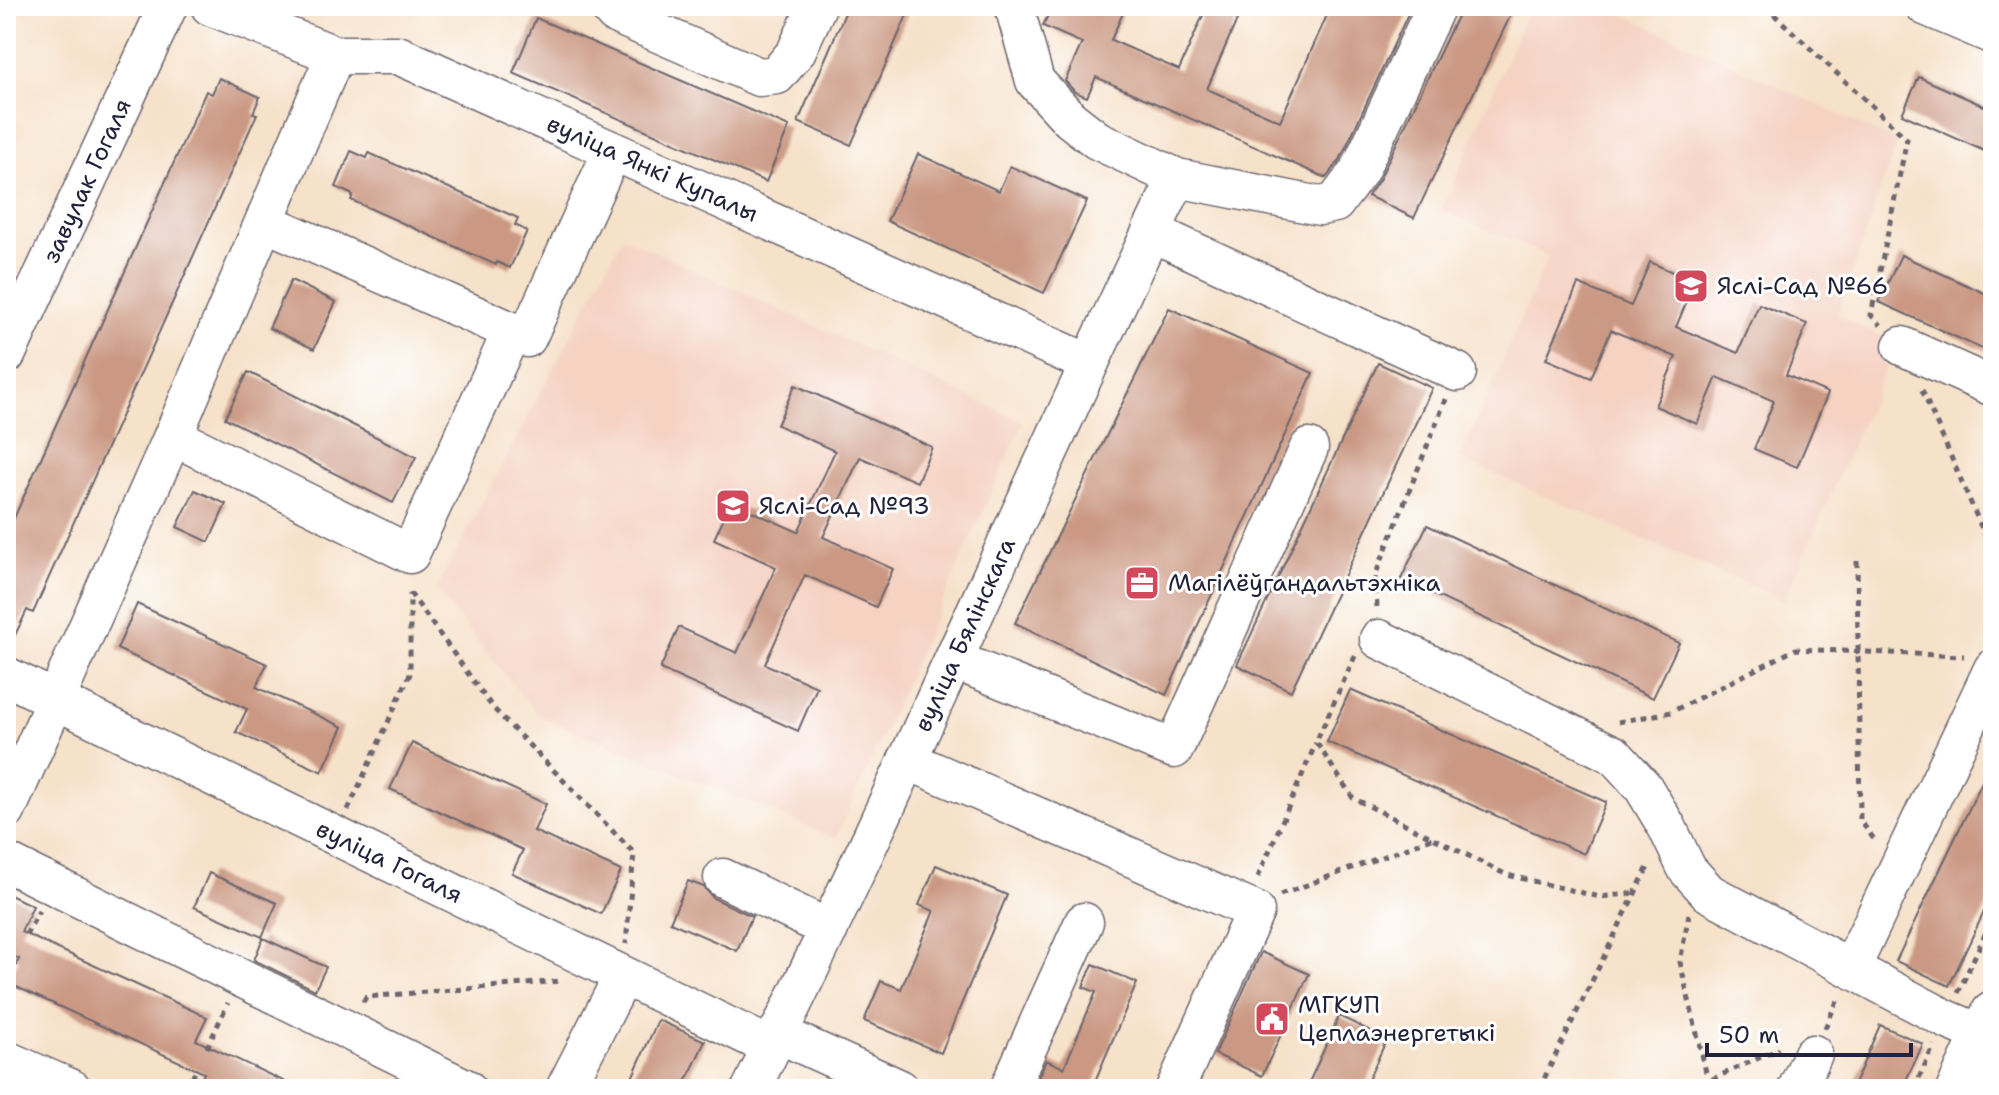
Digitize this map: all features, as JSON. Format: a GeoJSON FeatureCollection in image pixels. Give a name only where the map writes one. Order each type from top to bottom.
{"type":"FeatureCollection","features":[{"type":"Feature","properties":{"kind":"main road"},"geometry":{"type":"LineString","coordinates":[[1959,1089],[1988,1025]]}},
{"type":"Feature","properties":{"kind":"street","name":"завулак Гогаля"},"geometry":{"type":"LineString","coordinates":[[6,355],[14,316],[168,6]]}},
{"type":"Feature","properties":{"kind":"street","name":"вуліца Янкі Купалы"},"geometry":{"type":"LineString","coordinates":[[210,6],[335,55],[398,55],[1088,363]]}},
{"type":"Feature","properties":{"kind":"street"},"geometry":{"type":"LineString","coordinates":[[608,6],[615,14],[759,77],[777,75],[796,52],[817,6]]}},
{"type":"Feature","properties":{"kind":"street"},"geometry":{"type":"LineString","coordinates":[[1014,6],[1035,81],[1070,119],[1097,140],[1177,178],[1320,206],[1335,203],[1359,171],[1436,6]]}},
{"type":"Feature","properties":{"kind":"street"},"geometry":{"type":"LineString","coordinates":[[1925,6],[1993,35]]}},
{"type":"Feature","properties":{"kind":"street"},"geometry":{"type":"LineString","coordinates":[[6,811],[173,436],[335,55]]}},
{"type":"Feature","properties":{"kind":"street"},"geometry":{"type":"LineString","coordinates":[[265,222],[527,338],[612,152]]}},
{"type":"Feature","properties":{"kind":"street","name":"вуліца Бялінскага"},"geometry":{"type":"LineString","coordinates":[[751,1089],[829,929],[1088,363],[1177,178]]}},
{"type":"Feature","properties":{"kind":"street"},"geometry":{"type":"LineString","coordinates":[[1151,232],[1457,372]]}},
{"type":"Feature","properties":{"kind":"street"},"geometry":{"type":"LineString","coordinates":[[173,436],[410,554],[512,331]]}},
{"type":"Feature","properties":{"kind":"street"},"geometry":{"type":"LineString","coordinates":[[1902,346],[1993,387]]}},
{"type":"Feature","properties":{"kind":"street"},"geometry":{"type":"LineString","coordinates":[[954,660],[1174,749],[1309,448]]}},
{"type":"Feature","properties":{"kind":"street"},"geometry":{"type":"LineString","coordinates":[[1379,639],[1614,755],[1643,787],[1687,869],[1709,893],[1946,1019],[1988,1025]]}},
{"type":"Feature","properties":{"kind":"street"},"geometry":{"type":"LineString","coordinates":[[1851,968],[1896,873],[1986,662]]}},
{"type":"Feature","properties":{"kind":"street","name":"вуліца Гогаля"},"geometry":{"type":"LineString","coordinates":[[6,676],[623,976],[900,1089]]}},
{"type":"Feature","properties":{"kind":"street"},"geometry":{"type":"LineString","coordinates":[[907,760],[1255,911],[1175,1089]]}},
{"type":"Feature","properties":{"kind":"street"},"geometry":{"type":"LineString","coordinates":[[6,862],[467,1089]]}},
{"type":"Feature","properties":{"kind":"street"},"geometry":{"type":"LineString","coordinates":[[723,878],[829,929]]}},
{"type":"Feature","properties":{"kind":"street"},"geometry":{"type":"LineString","coordinates":[[1009,1089],[1084,922]]}},
{"type":"Feature","properties":{"kind":"street"},"geometry":{"type":"LineString","coordinates":[[565,1089],[623,976]]}},
{"type":"Feature","properties":{"kind":"street"},"geometry":{"type":"LineString","coordinates":[[1797,1051],[1797,1089]]}},
{"type":"Feature","properties":{"kind":"street"},"geometry":{"type":"LineString","coordinates":[[6,1060],[72,1089]]}},
{"type":"Feature","properties":{"kind":"path"},"geometry":{"type":"LineString","coordinates":[[1765,6],[1907,139],[1871,315],[1902,346],[1993,554]]}},
{"type":"Feature","properties":{"kind":"path"},"geometry":{"type":"LineString","coordinates":[[1245,908],[1356,654],[1379,639],[1375,576],[1457,372]]}},
{"type":"Feature","properties":{"kind":"path"},"geometry":{"type":"LineString","coordinates":[[336,837],[410,674],[410,554]]}},
{"type":"Feature","properties":{"kind":"path"},"geometry":{"type":"LineString","coordinates":[[1857,561],[1860,820],[1896,873]]}},
{"type":"Feature","properties":{"kind":"path"},"geometry":{"type":"LineString","coordinates":[[345,1029],[366,997],[623,976],[634,853],[493,708],[410,593]]}},
{"type":"Feature","properties":{"kind":"path"},"geometry":{"type":"LineString","coordinates":[[1565,731],[1671,712],[1796,649],[1986,662]]}},
{"type":"Feature","properties":{"kind":"path"},"geometry":{"type":"LineString","coordinates":[[1316,742],[1353,798],[1507,875],[1600,897],[1635,893]]}},
{"type":"Feature","properties":{"kind":"path"},"geometry":{"type":"LineString","coordinates":[[1539,1089],[1667,827]]}},
{"type":"Feature","properties":{"kind":"path"},"geometry":{"type":"LineString","coordinates":[[1245,908],[1433,838]]}},
{"type":"Feature","properties":{"kind":"path"},"geometry":{"type":"LineString","coordinates":[[1697,880],[1680,962],[1710,1089]]}},
{"type":"Feature","properties":{"kind":"path"},"geometry":{"type":"LineString","coordinates":[[6,980],[16,957]]}},
{"type":"Feature","properties":{"kind":"path"},"geometry":{"type":"LineString","coordinates":[[1690,1089],[1708,1079],[1797,1051],[1851,968]]}},
{"type":"Feature","properties":{"kind":"path"},"geometry":{"type":"LineString","coordinates":[[207,1048],[240,977]]}},
{"type":"Feature","properties":{"kind":"path"},"geometry":{"type":"LineString","coordinates":[[187,1089],[196,1070]]}},
{"type":"Feature","properties":{"kind":"shaded area","name":"Яслі-Сад №66"},"geometry":{"type":"Polygon","coordinates":[[[1530,6],[1606,6],[1897,142],[1837,316],[1897,343],[1784,601],[1460,459],[1548,256],[1442,210],[1530,6]]]}},
{"type":"Feature","properties":{"kind":"shaded area","name":"Яслі-Сад №93"},"geometry":{"type":"Polygon","coordinates":[[[623,237],[1023,422],[836,838],[539,716],[436,590],[623,237]]]}},
{"type":"Feature","properties":{"kind":"building"},"geometry":{"type":"Polygon","coordinates":[[[848,6],[911,6],[851,145],[798,122],[848,6]]]}},
{"type":"Feature","properties":{"kind":"building"},"geometry":{"type":"Polygon","coordinates":[[[1052,6],[1126,6],[1111,40],[1179,70],[1207,6],[1243,6],[1207,89],[1280,121],[1331,6],[1391,6],[1408,14],[1340,160],[1326,178],[1096,77],[1087,97],[1075,92],[1065,81],[1082,43],[1043,26],[1052,6]]]}},
{"type":"Feature","properties":{"kind":"building"},"geometry":{"type":"Polygon","coordinates":[[[1462,6],[1515,6],[1414,218],[1368,196],[1379,180],[1462,6]]]}},
{"type":"Feature","properties":{"kind":"building"},"geometry":{"type":"Polygon","coordinates":[[[536,18],[789,127],[766,182],[513,73],[536,18]]]}},
{"type":"Feature","properties":{"kind":"building"},"geometry":{"type":"Polygon","coordinates":[[[1919,77],[1993,110],[1993,155],[1902,114],[1919,77]]]}},
{"type":"Feature","properties":{"kind":"building"},"geometry":{"type":"Polygon","coordinates":[[[219,78],[260,97],[253,113],[257,114],[33,613],[27,610],[6,654],[6,536],[206,91],[212,94],[219,78]]]}},
{"type":"Feature","properties":{"kind":"building"},"geometry":{"type":"Polygon","coordinates":[[[351,151],[367,158],[369,153],[518,218],[515,225],[527,231],[510,268],[497,262],[496,265],[351,200],[353,195],[336,187],[351,151]]]}},
{"type":"Feature","properties":{"kind":"building"},"geometry":{"type":"Polygon","coordinates":[[[918,154],[999,191],[1010,166],[1087,201],[1044,293],[887,221],[918,154]]]}},
{"type":"Feature","properties":{"kind":"building"},"geometry":{"type":"Polygon","coordinates":[[[1901,255],[1993,297],[1993,354],[1879,302],[1901,255]]]}},
{"type":"Feature","properties":{"kind":"building"},"geometry":{"type":"Polygon","coordinates":[[[1650,262],[1695,282],[1676,327],[1738,353],[1759,304],[1807,324],[1786,375],[1828,393],[1797,467],[1754,449],[1774,401],[1717,377],[1697,424],[1655,406],[1676,357],[1611,330],[1591,378],[1546,359],[1578,284],[1631,306],[1650,262]]]}},
{"type":"Feature","properties":{"kind":"building"},"geometry":{"type":"Polygon","coordinates":[[[291,280],[336,302],[314,349],[269,328],[291,280]]]}},
{"type":"Feature","properties":{"kind":"building"},"geometry":{"type":"Polygon","coordinates":[[[1169,308],[1313,373],[1166,695],[1015,623],[1169,308]]]}},
{"type":"Feature","properties":{"kind":"building"},"geometry":{"type":"Polygon","coordinates":[[[1378,363],[1432,388],[1291,691],[1237,665],[1378,363]]]}},
{"type":"Feature","properties":{"kind":"building"},"geometry":{"type":"Polygon","coordinates":[[[248,372],[416,457],[393,503],[225,418],[248,372]]]}},
{"type":"Feature","properties":{"kind":"building"},"geometry":{"type":"Polygon","coordinates":[[[795,385],[932,447],[917,482],[860,457],[823,537],[893,569],[876,607],[805,575],[765,664],[817,687],[798,731],[660,669],[679,627],[737,653],[776,567],[714,539],[731,502],[798,532],[835,451],[777,425],[795,385]]]}},
{"type":"Feature","properties":{"kind":"building"},"geometry":{"type":"Polygon","coordinates":[[[195,490],[226,504],[209,542],[177,527],[195,490]]]}},
{"type":"Feature","properties":{"kind":"building"},"geometry":{"type":"Polygon","coordinates":[[[1427,525],[1679,643],[1653,698],[1401,579],[1427,525]]]}},
{"type":"Feature","properties":{"kind":"building"},"geometry":{"type":"Polygon","coordinates":[[[137,604],[267,664],[256,687],[343,727],[322,772],[236,732],[247,709],[117,649],[137,604]]]}},
{"type":"Feature","properties":{"kind":"building"},"geometry":{"type":"Polygon","coordinates":[[[1350,690],[1606,802],[1584,854],[1327,742],[1350,690]]]}},
{"type":"Feature","properties":{"kind":"building"},"geometry":{"type":"Polygon","coordinates":[[[412,743],[546,804],[534,831],[621,871],[601,914],[512,873],[523,850],[390,789],[412,743]]]}},
{"type":"Feature","properties":{"kind":"building"},"geometry":{"type":"Polygon","coordinates":[[[1993,759],[1993,893],[1949,986],[1896,961],[1993,759]]]}},
{"type":"Feature","properties":{"kind":"building"},"geometry":{"type":"Polygon","coordinates":[[[936,865],[1007,895],[941,1053],[864,1021],[881,981],[901,989],[934,911],[919,905],[936,865]]]}},
{"type":"Feature","properties":{"kind":"building"},"geometry":{"type":"Polygon","coordinates":[[[209,873],[277,903],[262,937],[194,907],[209,873]]]}},
{"type":"Feature","properties":{"kind":"building"},"geometry":{"type":"Polygon","coordinates":[[[688,881],[704,887],[713,898],[752,916],[737,951],[670,922],[688,881]]]}},
{"type":"Feature","properties":{"kind":"building"},"geometry":{"type":"Polygon","coordinates":[[[6,893],[33,906],[21,932],[207,1017],[196,1040],[300,1089],[197,1089],[204,1073],[8,983],[19,959],[11,955],[6,965],[6,893]]]}},
{"type":"Feature","properties":{"kind":"building"},"geometry":{"type":"Polygon","coordinates":[[[263,938],[326,967],[315,990],[254,960],[263,938]]]}},
{"type":"Feature","properties":{"kind":"building"},"geometry":{"type":"Polygon","coordinates":[[[1261,952],[1309,974],[1262,1076],[1215,1054],[1261,952]]]}},
{"type":"Feature","properties":{"kind":"building"},"geometry":{"type":"Polygon","coordinates":[[[1093,964],[1137,983],[1095,1081],[1114,1089],[1033,1089],[1046,1060],[1064,1068],[1096,992],[1083,987],[1093,964]]]}},
{"type":"Feature","properties":{"kind":"building"},"geometry":{"type":"Polygon","coordinates":[[[1339,1016],[1387,1039],[1364,1089],[1306,1089],[1339,1016]]]}},
{"type":"Feature","properties":{"kind":"building"},"geometry":{"type":"Polygon","coordinates":[[[658,1020],[705,1041],[683,1089],[627,1089],[658,1020]]]}},
{"type":"Feature","properties":{"kind":"building"},"geometry":{"type":"Polygon","coordinates":[[[1880,1025],[1923,1044],[1902,1089],[1852,1089],[1880,1025]]]}},
{"type":"Feature","properties":{"kind":"place","name":"Яслі-Сад №66"},"geometry":{"type":"Point","coordinates":[1691,286]}},
{"type":"Feature","properties":{"kind":"place","name":"Яслі-Сад №93"},"geometry":{"type":"Point","coordinates":[733,506]}},
{"type":"Feature","properties":{"kind":"place","name":"Магілёўгандальтэхніка"},"geometry":{"type":"Point","coordinates":[1142,583]}},
{"type":"Feature","properties":{"kind":"place","name":"МГКУП Цеплаэнергетыкі"},"geometry":{"type":"Point","coordinates":[1272,1019]}}]}
